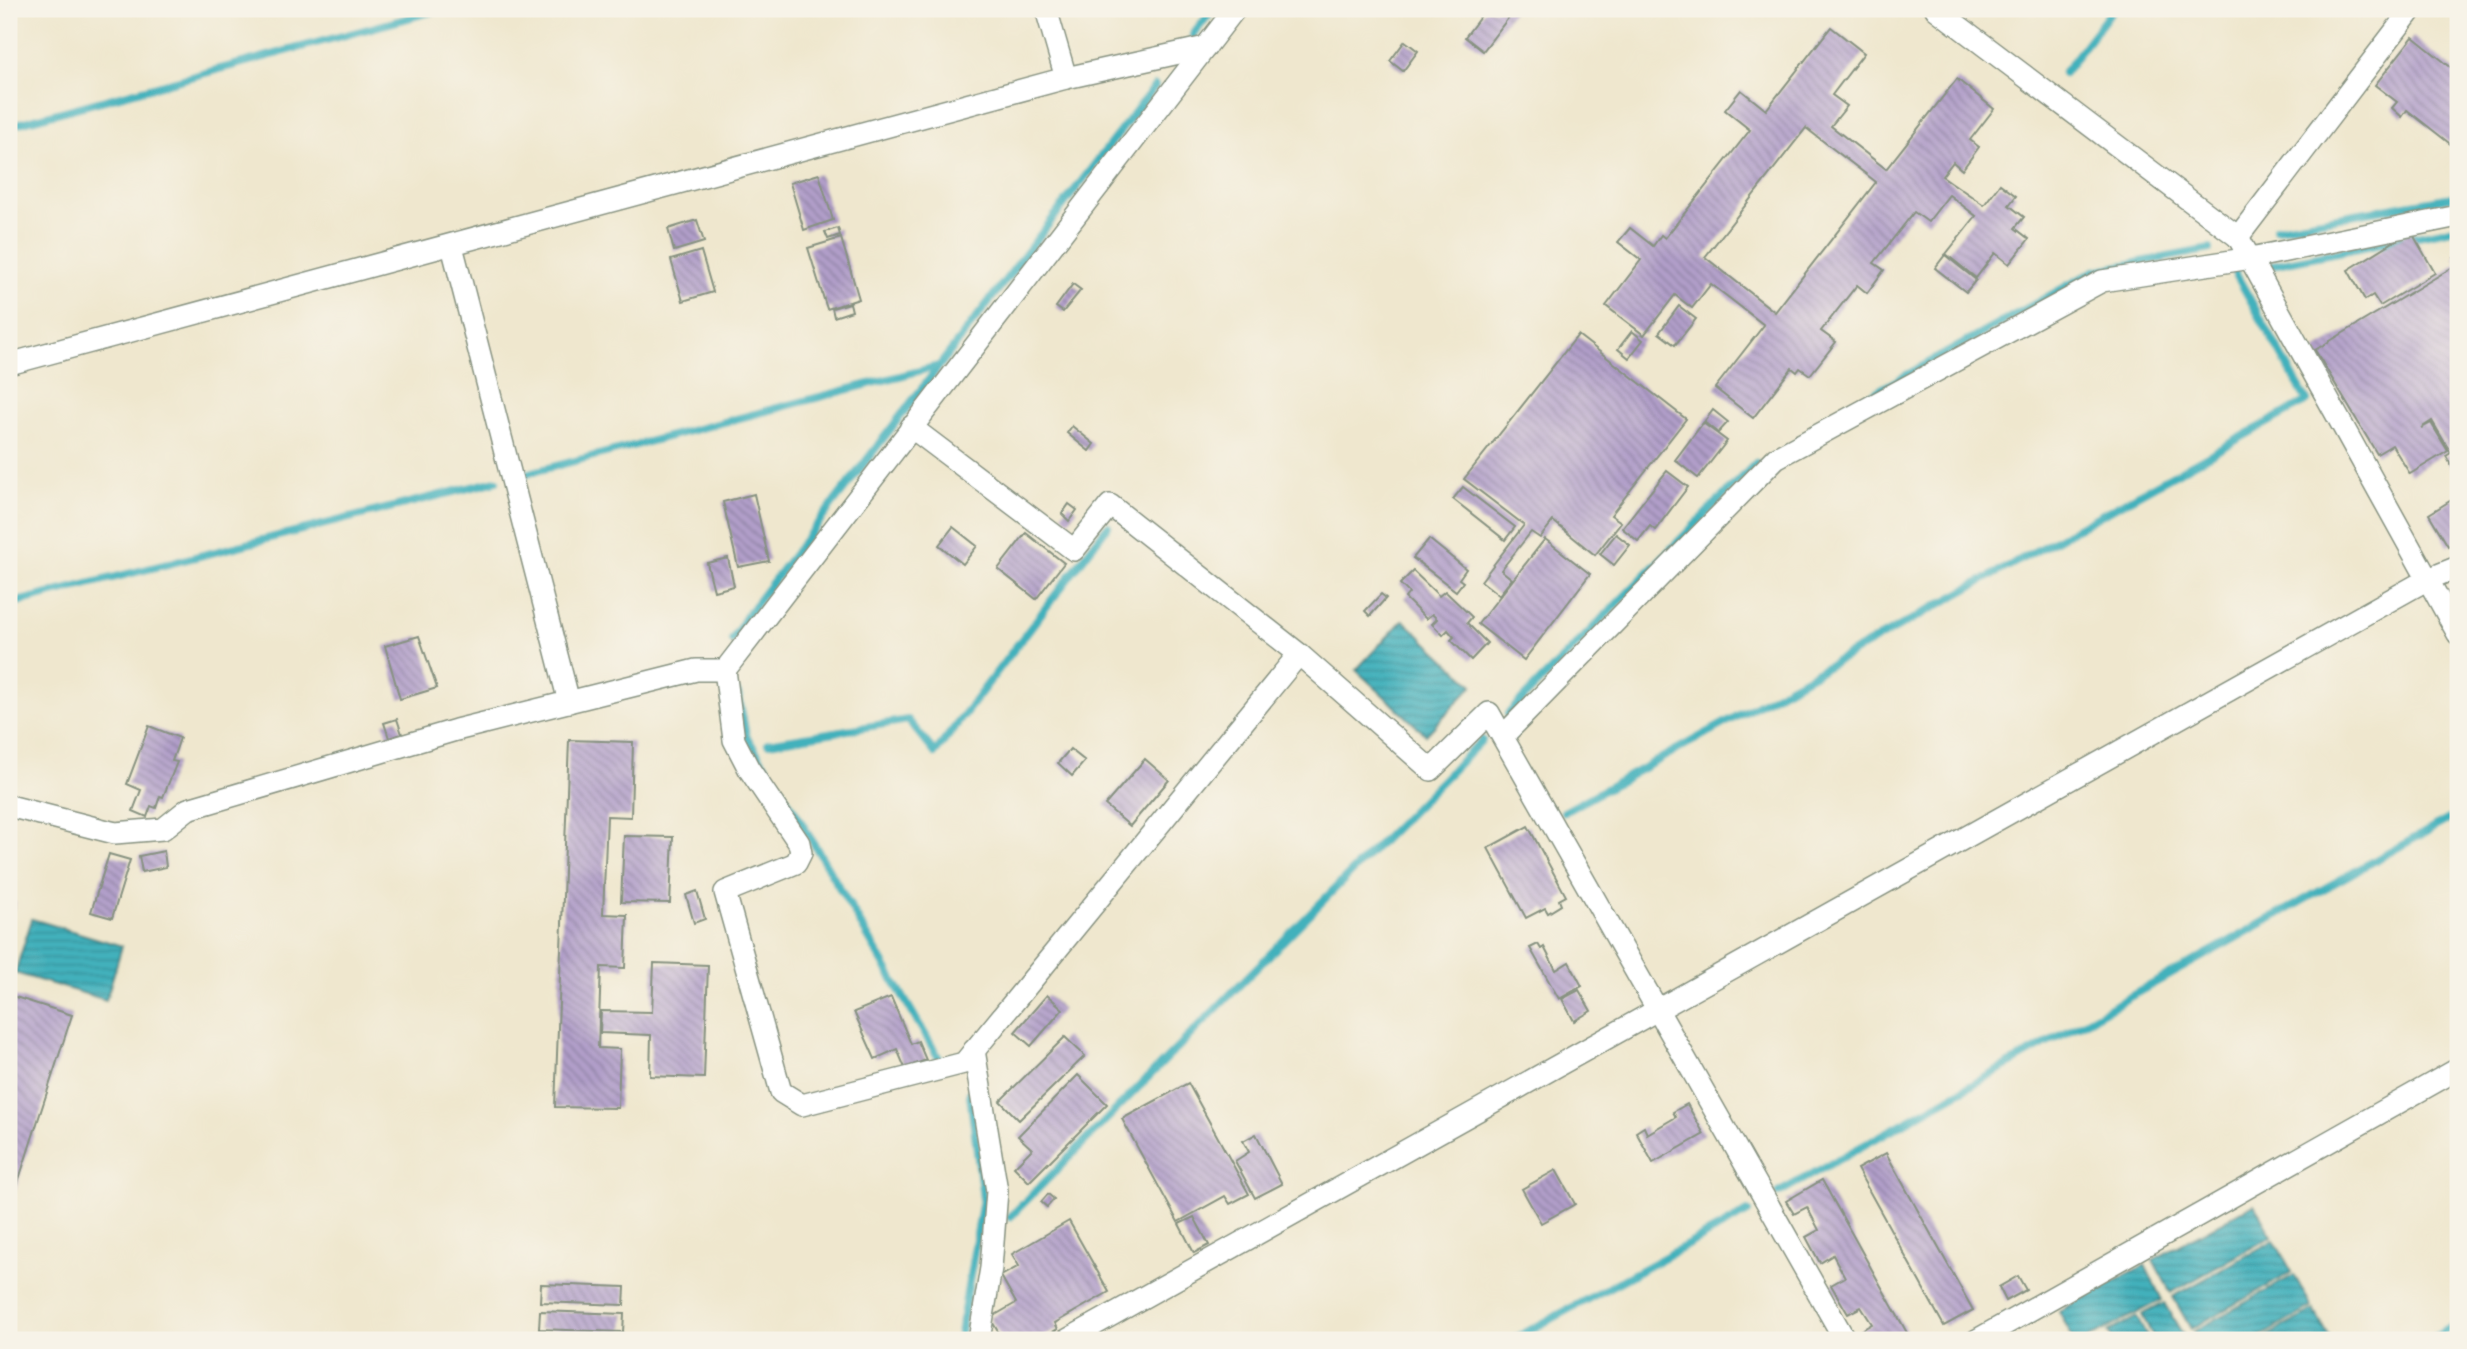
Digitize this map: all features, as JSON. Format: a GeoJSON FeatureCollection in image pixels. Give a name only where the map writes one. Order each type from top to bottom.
{"type":"FeatureCollection","features":[{"type":"Feature","properties":{"kind":"street"},"geometry":{"type":"LineString","coordinates":[[1046,9],[1066,78]]}},
{"type":"Feature","properties":{"kind":"street"},"geometry":{"type":"LineString","coordinates":[[1235,9],[725,670],[734,740],[749,769],[799,843],[801,853],[796,863],[725,892],[780,1092],[802,1105],[964,1063],[1299,653]]}},
{"type":"Feature","properties":{"kind":"street"},"geometry":{"type":"LineString","coordinates":[[1936,9],[2238,237],[2458,634]]}},
{"type":"Feature","properties":{"kind":"street"},"geometry":{"type":"LineString","coordinates":[[2238,237],[2412,9]]}},
{"type":"Feature","properties":{"kind":"street"},"geometry":{"type":"LineString","coordinates":[[9,364],[1066,78],[1206,47]]}},
{"type":"Feature","properties":{"kind":"street"},"geometry":{"type":"LineString","coordinates":[[1504,735],[1776,458],[2102,281],[2251,258],[2458,216]]}},
{"type":"Feature","properties":{"kind":"street"},"geometry":{"type":"LineString","coordinates":[[452,246],[569,702]]}},
{"type":"Feature","properties":{"kind":"street"},"geometry":{"type":"LineString","coordinates":[[911,426],[1074,550],[1110,505],[1299,653],[1431,770],[1489,712],[1845,1340]]}},
{"type":"Feature","properties":{"kind":"street"},"geometry":{"type":"LineString","coordinates":[[1067,1340],[2428,579],[2458,568]]}},
{"type":"Feature","properties":{"kind":"street"},"geometry":{"type":"LineString","coordinates":[[9,806],[116,833],[163,829],[188,809],[456,730],[696,670],[725,670]]}},
{"type":"Feature","properties":{"kind":"street"},"geometry":{"type":"LineString","coordinates":[[974,1050],[997,1191],[991,1268],[979,1340]]}},
{"type":"Feature","properties":{"kind":"street"},"geometry":{"type":"LineString","coordinates":[[1977,1340],[2458,1069]]}},
{"type":"Feature","properties":{"kind":"water"},"geometry":{"type":"Polygon","coordinates":[[[1403,620],[1473,685],[1426,735],[1356,670],[1403,620]]]}},
{"type":"Feature","properties":{"kind":"water"},"geometry":{"type":"Polygon","coordinates":[[[32,919],[122,946],[106,1000],[15,973],[32,919]]]}},
{"type":"Feature","properties":{"kind":"water"},"geometry":{"type":"Polygon","coordinates":[[[2254,1204],[2272,1236],[2171,1293],[2153,1260],[2254,1204]]]}},
{"type":"Feature","properties":{"kind":"water"},"geometry":{"type":"Polygon","coordinates":[[[2274,1240],[2292,1272],[2191,1329],[2173,1297],[2274,1240]]]}},
{"type":"Feature","properties":{"kind":"water"},"geometry":{"type":"Polygon","coordinates":[[[2145,1265],[2162,1300],[2085,1340],[2074,1340],[2059,1311],[2145,1265]]]}},
{"type":"Feature","properties":{"kind":"water"},"geometry":{"type":"Polygon","coordinates":[[[2294,1275],[2312,1307],[2254,1340],[2198,1340],[2193,1332],[2294,1275]]]}},
{"type":"Feature","properties":{"kind":"water"},"geometry":{"type":"Polygon","coordinates":[[[2164,1303],[2186,1340],[2155,1340],[2142,1315],[2164,1303]]]}},
{"type":"Feature","properties":{"kind":"water"},"geometry":{"type":"Polygon","coordinates":[[[2314,1310],[2331,1340],[2260,1340],[2314,1310]]]}},
{"type":"Feature","properties":{"kind":"water"},"geometry":{"type":"Polygon","coordinates":[[[2137,1317],[2149,1340],[2113,1340],[2108,1332],[2137,1317]]]}},
{"type":"Feature","properties":{"kind":"building"},"geometry":{"type":"Polygon","coordinates":[[[1486,9],[1515,9],[1483,51],[1465,37],[1486,9]]]}},
{"type":"Feature","properties":{"kind":"building"},"geometry":{"type":"Polygon","coordinates":[[[1831,27],[1864,53],[1832,95],[1847,106],[1831,126],[1886,169],[1957,79],[1994,109],[1970,140],[1979,147],[1962,170],[1953,162],[1942,176],[1984,205],[2000,184],[2016,196],[2009,205],[2024,217],[2015,228],[2029,239],[2009,264],[1995,253],[1976,278],[1946,254],[1976,216],[1949,195],[1928,222],[1914,212],[1874,263],[1884,270],[1867,293],[1857,285],[1821,331],[1836,342],[1810,375],[1800,368],[1797,372],[1792,368],[1753,418],[1715,388],[1764,325],[1711,284],[1692,308],[1675,295],[1644,335],[1606,306],[1641,260],[1618,242],[1630,228],[1653,246],[1661,235],[1665,238],[1750,130],[1725,110],[1741,90],[1766,110],[1831,27]],[[1806,128],[1705,257],[1775,312],[1876,182],[1806,128]]]}},
{"type":"Feature","properties":{"kind":"building"},"geometry":{"type":"Polygon","coordinates":[[[2413,37],[2458,73],[2458,150],[2407,110],[2402,117],[2392,108],[2397,102],[2375,85],[2413,37]]]}},
{"type":"Feature","properties":{"kind":"building"},"geometry":{"type":"Polygon","coordinates":[[[1405,41],[1418,51],[1403,71],[1390,61],[1405,41]]]}},
{"type":"Feature","properties":{"kind":"building"},"geometry":{"type":"Polygon","coordinates":[[[819,174],[833,220],[804,230],[790,183],[819,174]]]}},
{"type":"Feature","properties":{"kind":"building"},"geometry":{"type":"Polygon","coordinates":[[[697,220],[704,242],[674,251],[668,229],[697,220]]]}},
{"type":"Feature","properties":{"kind":"building"},"geometry":{"type":"Polygon","coordinates":[[[838,228],[840,235],[828,239],[825,232],[838,228]]]}},
{"type":"Feature","properties":{"kind":"building"},"geometry":{"type":"Polygon","coordinates":[[[2411,231],[2435,273],[2380,306],[2373,295],[2365,300],[2348,270],[2411,231]]]}},
{"type":"Feature","properties":{"kind":"building"},"geometry":{"type":"Polygon","coordinates":[[[841,238],[859,299],[827,309],[808,248],[841,238]]]}},
{"type":"Feature","properties":{"kind":"building"},"geometry":{"type":"Polygon","coordinates":[[[701,251],[713,292],[683,301],[671,260],[701,251]]]}},
{"type":"Feature","properties":{"kind":"building"},"geometry":{"type":"Polygon","coordinates":[[[1945,255],[1976,280],[1966,292],[1935,268],[1945,255]]]}},
{"type":"Feature","properties":{"kind":"building"},"geometry":{"type":"Polygon","coordinates":[[[2458,264],[2458,477],[2446,456],[2451,453],[2432,421],[2421,428],[2431,423],[2448,451],[2410,474],[2392,445],[2377,454],[2315,350],[2458,264]]]}},
{"type":"Feature","properties":{"kind":"building"},"geometry":{"type":"Polygon","coordinates":[[[1073,284],[1081,290],[1063,312],[1056,307],[1073,284]]]}},
{"type":"Feature","properties":{"kind":"building"},"geometry":{"type":"Polygon","coordinates":[[[850,303],[852,311],[834,317],[832,308],[850,303]]]}},
{"type":"Feature","properties":{"kind":"building"},"geometry":{"type":"Polygon","coordinates":[[[1679,306],[1696,319],[1675,345],[1659,333],[1679,306]]]}},
{"type":"Feature","properties":{"kind":"building"},"geometry":{"type":"Polygon","coordinates":[[[1632,331],[1643,340],[1629,358],[1618,349],[1632,331]]]}},
{"type":"Feature","properties":{"kind":"building"},"geometry":{"type":"Polygon","coordinates":[[[1578,335],[1686,419],[1611,515],[1621,522],[1595,555],[1553,521],[1540,538],[1531,532],[1501,570],[1512,579],[1499,595],[1481,581],[1524,525],[1464,479],[1578,335]]]}},
{"type":"Feature","properties":{"kind":"building"},"geometry":{"type":"Polygon","coordinates":[[[1713,410],[1728,422],[1718,433],[1704,422],[1713,410]]]}},
{"type":"Feature","properties":{"kind":"building"},"geometry":{"type":"Polygon","coordinates":[[[1703,423],[1727,441],[1698,478],[1675,460],[1703,423]]]}},
{"type":"Feature","properties":{"kind":"building"},"geometry":{"type":"Polygon","coordinates":[[[1072,426],[1094,444],[1089,451],[1067,433],[1072,426]]]}},
{"type":"Feature","properties":{"kind":"building"},"geometry":{"type":"Polygon","coordinates":[[[1667,471],[1688,487],[1655,530],[1650,526],[1638,541],[1622,528],[1667,471]]]}},
{"type":"Feature","properties":{"kind":"building"},"geometry":{"type":"Polygon","coordinates":[[[1463,487],[1515,527],[1505,540],[1453,499],[1463,487]]]}},
{"type":"Feature","properties":{"kind":"building"},"geometry":{"type":"Polygon","coordinates":[[[754,494],[769,561],[738,567],[723,502],[754,494]]]}},
{"type":"Feature","properties":{"kind":"building"},"geometry":{"type":"Polygon","coordinates":[[[2458,496],[2458,539],[2448,546],[2429,514],[2458,496]]]}},
{"type":"Feature","properties":{"kind":"building"},"geometry":{"type":"Polygon","coordinates":[[[1069,504],[1077,510],[1069,521],[1062,514],[1069,504]]]}},
{"type":"Feature","properties":{"kind":"building"},"geometry":{"type":"Polygon","coordinates":[[[953,527],[977,546],[963,564],[939,545],[953,527]]]}},
{"type":"Feature","properties":{"kind":"building"},"geometry":{"type":"Polygon","coordinates":[[[1026,533],[1064,563],[1036,599],[998,569],[1026,533]]]}},
{"type":"Feature","properties":{"kind":"building"},"geometry":{"type":"Polygon","coordinates":[[[1616,534],[1630,545],[1614,565],[1600,554],[1616,534]]]}},
{"type":"Feature","properties":{"kind":"building"},"geometry":{"type":"Polygon","coordinates":[[[1429,539],[1466,569],[1459,579],[1463,582],[1456,591],[1413,558],[1429,539]]]}},
{"type":"Feature","properties":{"kind":"building"},"geometry":{"type":"Polygon","coordinates":[[[1545,539],[1590,574],[1524,660],[1478,624],[1545,539]]]}},
{"type":"Feature","properties":{"kind":"building"},"geometry":{"type":"Polygon","coordinates":[[[728,558],[734,586],[714,591],[707,563],[728,558]]]}},
{"type":"Feature","properties":{"kind":"building"},"geometry":{"type":"Polygon","coordinates":[[[1413,571],[1439,596],[1445,591],[1472,617],[1467,623],[1487,643],[1471,660],[1451,640],[1454,637],[1448,630],[1443,635],[1432,624],[1437,619],[1432,614],[1426,619],[1405,598],[1409,593],[1400,584],[1413,571]]]}},
{"type":"Feature","properties":{"kind":"building"},"geometry":{"type":"Polygon","coordinates":[[[1381,594],[1386,598],[1370,616],[1365,611],[1381,594]]]}},
{"type":"Feature","properties":{"kind":"building"},"geometry":{"type":"Polygon","coordinates":[[[419,636],[437,688],[400,699],[385,646],[419,636]]]}},
{"type":"Feature","properties":{"kind":"building"},"geometry":{"type":"Polygon","coordinates":[[[397,719],[402,734],[389,738],[384,723],[397,719]]]}},
{"type":"Feature","properties":{"kind":"building"},"geometry":{"type":"Polygon","coordinates":[[[149,726],[180,738],[172,761],[177,762],[163,797],[160,796],[156,808],[151,806],[147,817],[133,811],[141,790],[127,784],[149,726]]]}},
{"type":"Feature","properties":{"kind":"building"},"geometry":{"type":"Polygon","coordinates":[[[569,740],[633,742],[631,817],[607,816],[603,914],[627,915],[625,968],[601,967],[598,1048],[620,1049],[618,1108],[555,1107],[569,740]]]}},
{"type":"Feature","properties":{"kind":"building"},"geometry":{"type":"Polygon","coordinates":[[[1070,749],[1085,761],[1072,776],[1058,763],[1070,749]]]}},
{"type":"Feature","properties":{"kind":"building"},"geometry":{"type":"Polygon","coordinates":[[[1145,759],[1169,780],[1130,826],[1105,805],[1145,759]]]}},
{"type":"Feature","properties":{"kind":"building"},"geometry":{"type":"Polygon","coordinates":[[[1528,826],[1566,896],[1559,900],[1561,905],[1548,913],[1545,908],[1526,918],[1488,848],[1528,826]]]}},
{"type":"Feature","properties":{"kind":"building"},"geometry":{"type":"Polygon","coordinates":[[[624,836],[673,837],[670,903],[621,902],[624,836]]]}},
{"type":"Feature","properties":{"kind":"building"},"geometry":{"type":"Polygon","coordinates":[[[164,851],[166,867],[142,872],[139,856],[164,851]]]}},
{"type":"Feature","properties":{"kind":"building"},"geometry":{"type":"Polygon","coordinates":[[[109,854],[130,860],[112,918],[91,912],[109,854]]]}},
{"type":"Feature","properties":{"kind":"building"},"geometry":{"type":"Polygon","coordinates":[[[697,891],[705,919],[694,923],[686,895],[697,891]]]}},
{"type":"Feature","properties":{"kind":"building"},"geometry":{"type":"Polygon","coordinates":[[[9,900],[16,902],[9,923],[9,900]]]}},
{"type":"Feature","properties":{"kind":"building"},"geometry":{"type":"Polygon","coordinates":[[[1538,944],[1541,949],[1544,947],[1556,970],[1569,962],[1582,986],[1559,999],[1530,948],[1538,944]]]}},
{"type":"Feature","properties":{"kind":"building"},"geometry":{"type":"Polygon","coordinates":[[[654,963],[708,965],[704,1078],[650,1076],[651,1035],[600,1033],[601,1011],[652,1012],[654,963]]]}},
{"type":"Feature","properties":{"kind":"building"},"geometry":{"type":"Polygon","coordinates":[[[1579,990],[1591,1011],[1574,1021],[1562,999],[1579,990]]]}},
{"type":"Feature","properties":{"kind":"building"},"geometry":{"type":"Polygon","coordinates":[[[9,995],[72,1015],[9,1210],[9,995]]]}},
{"type":"Feature","properties":{"kind":"building"},"geometry":{"type":"Polygon","coordinates":[[[1047,995],[1063,1009],[1031,1046],[1015,1032],[1047,995]]]}},
{"type":"Feature","properties":{"kind":"building"},"geometry":{"type":"Polygon","coordinates":[[[891,997],[911,1044],[918,1041],[926,1060],[905,1068],[897,1049],[875,1059],[854,1012],[891,997]]]}},
{"type":"Feature","properties":{"kind":"building"},"geometry":{"type":"Polygon","coordinates":[[[1065,1037],[1085,1056],[1019,1120],[1000,1101],[1065,1037]]]}},
{"type":"Feature","properties":{"kind":"building"},"geometry":{"type":"Polygon","coordinates":[[[1078,1075],[1107,1104],[1029,1182],[1014,1167],[1032,1149],[1018,1136],[1078,1075]]]}},
{"type":"Feature","properties":{"kind":"building"},"geometry":{"type":"Polygon","coordinates":[[[1188,1083],[1249,1194],[1230,1204],[1225,1196],[1178,1222],[1122,1119],[1188,1083]]]}},
{"type":"Feature","properties":{"kind":"building"},"geometry":{"type":"Polygon","coordinates":[[[1687,1104],[1704,1134],[1653,1163],[1636,1132],[1644,1127],[1647,1134],[1676,1117],[1673,1112],[1687,1104]]]}},
{"type":"Feature","properties":{"kind":"building"},"geometry":{"type":"Polygon","coordinates":[[[1256,1134],[1282,1184],[1255,1198],[1235,1161],[1249,1152],[1243,1141],[1256,1134]]]}},
{"type":"Feature","properties":{"kind":"building"},"geometry":{"type":"Polygon","coordinates":[[[1886,1153],[1973,1310],[1944,1326],[1857,1169],[1886,1153]]]}},
{"type":"Feature","properties":{"kind":"building"},"geometry":{"type":"Polygon","coordinates":[[[1556,1170],[1575,1204],[1541,1223],[1522,1189],[1556,1170]]]}},
{"type":"Feature","properties":{"kind":"building"},"geometry":{"type":"Polygon","coordinates":[[[1822,1180],[1911,1340],[1863,1340],[1858,1332],[1872,1324],[1861,1307],[1848,1314],[1831,1285],[1845,1277],[1833,1255],[1820,1263],[1806,1237],[1819,1230],[1807,1207],[1794,1214],[1786,1201],[1822,1180]]]}},
{"type":"Feature","properties":{"kind":"building"},"geometry":{"type":"Polygon","coordinates":[[[1048,1194],[1054,1199],[1047,1207],[1041,1202],[1048,1194]]]}},
{"type":"Feature","properties":{"kind":"building"},"geometry":{"type":"Polygon","coordinates":[[[1194,1217],[1209,1245],[1194,1253],[1179,1224],[1194,1217]]]}},
{"type":"Feature","properties":{"kind":"building"},"geometry":{"type":"Polygon","coordinates":[[[1069,1221],[1109,1292],[1055,1323],[1058,1329],[1038,1340],[1003,1340],[990,1318],[1016,1303],[1001,1276],[1019,1266],[1012,1254],[1069,1221]]]}},
{"type":"Feature","properties":{"kind":"building"},"geometry":{"type":"Polygon","coordinates":[[[2018,1276],[2026,1290],[2006,1301],[1999,1287],[2018,1276]]]}},
{"type":"Feature","properties":{"kind":"building"},"geometry":{"type":"Polygon","coordinates":[[[541,1284],[625,1287],[624,1305],[540,1302],[541,1284]]]}},
{"type":"Feature","properties":{"kind":"building"},"geometry":{"type":"Polygon","coordinates":[[[540,1311],[624,1314],[623,1332],[539,1329],[540,1311]]]}},
{"type":"Feature","properties":{"kind":"building"},"geometry":{"type":"Polygon","coordinates":[[[538,1337],[569,1338],[569,1340],[538,1340],[538,1337]]]}},
{"type":"Feature","properties":{"kind":"waterway"},"geometry":{"type":"LineString","coordinates":[[9,126],[442,9]]}},
{"type":"Feature","properties":{"kind":"waterway"},"geometry":{"type":"LineString","coordinates":[[1193,35],[1213,9]]}},
{"type":"Feature","properties":{"kind":"waterway"},"geometry":{"type":"LineString","coordinates":[[2064,73],[2113,9]]}},
{"type":"Feature","properties":{"kind":"waterway"},"geometry":{"type":"LineString","coordinates":[[732,640],[748,614],[1155,86]]}},
{"type":"Feature","properties":{"kind":"waterway"},"geometry":{"type":"LineString","coordinates":[[2276,228],[2458,196]]}},
{"type":"Feature","properties":{"kind":"waterway"},"geometry":{"type":"LineString","coordinates":[[2272,265],[2458,228]]}},
{"type":"Feature","properties":{"kind":"waterway"},"geometry":{"type":"LineString","coordinates":[[1851,406],[2094,271],[2210,249]]}},
{"type":"Feature","properties":{"kind":"waterway"},"geometry":{"type":"LineString","coordinates":[[1564,812],[2307,401],[2233,269]]}},
{"type":"Feature","properties":{"kind":"waterway"},"geometry":{"type":"LineString","coordinates":[[525,474],[938,366]]}},
{"type":"Feature","properties":{"kind":"waterway"},"geometry":{"type":"LineString","coordinates":[[1508,714],[1756,463]]}},
{"type":"Feature","properties":{"kind":"waterway"},"geometry":{"type":"LineString","coordinates":[[9,604],[496,481]]}},
{"type":"Feature","properties":{"kind":"waterway"},"geometry":{"type":"LineString","coordinates":[[768,743],[908,720],[935,753],[1108,526]]}},
{"type":"Feature","properties":{"kind":"waterway"},"geometry":{"type":"LineString","coordinates":[[738,694],[746,736],[797,815],[940,1060]]}},
{"type":"Feature","properties":{"kind":"waterway"},"geometry":{"type":"LineString","coordinates":[[1010,1217],[1482,740]]}},
{"type":"Feature","properties":{"kind":"waterway"},"geometry":{"type":"LineString","coordinates":[[1778,1193],[2458,814]]}},
{"type":"Feature","properties":{"kind":"waterway"},"geometry":{"type":"LineString","coordinates":[[959,1340],[983,1199],[970,1093]]}},
{"type":"Feature","properties":{"kind":"waterway"},"geometry":{"type":"LineString","coordinates":[[1512,1340],[1748,1212]]}},
{"type":"Feature","properties":{"kind":"waterway"},"geometry":{"type":"LineString","coordinates":[[2429,1340],[2458,1324]]}}]}
